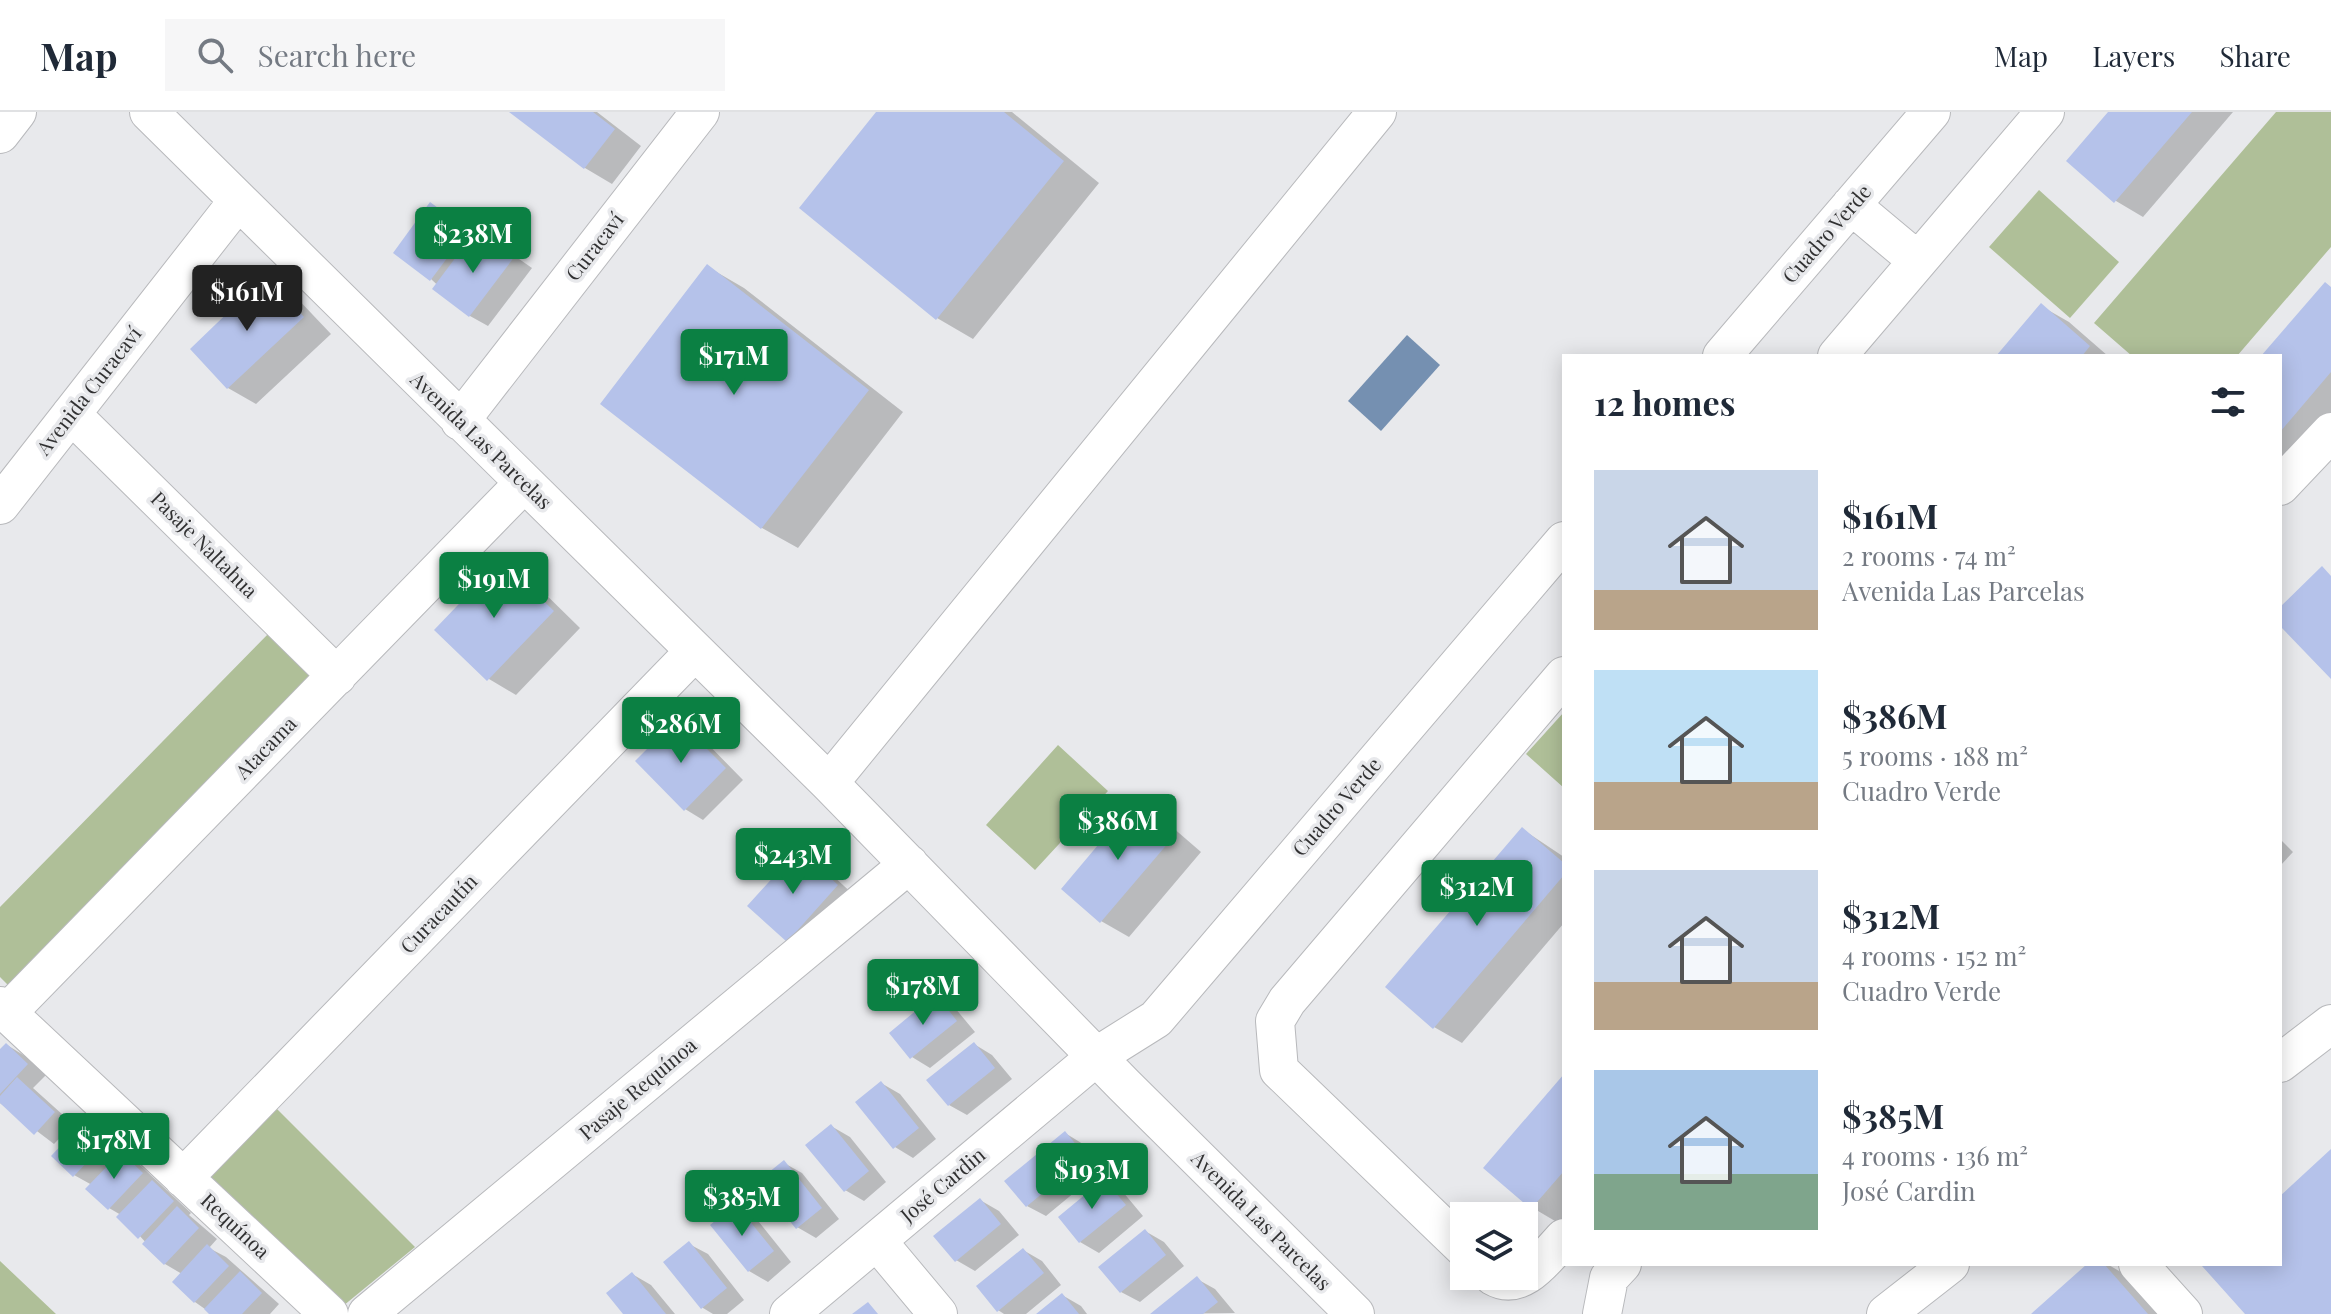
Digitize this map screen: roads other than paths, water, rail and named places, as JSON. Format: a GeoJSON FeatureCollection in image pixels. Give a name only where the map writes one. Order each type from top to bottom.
{"type":"FeatureCollection","features":[{"type":"Feature","properties":{"kind":"street"},"geometry":{"type":"LineString","coordinates":[[0,134],[17,112]]}},
{"type":"Feature","properties":{"kind":"street","name":"Avenida Las Parcelas"},"geometry":{"type":"LineString","coordinates":[[149,112],[829,783],[1355,1314]]}},
{"type":"Feature","properties":{"kind":"street","name":"Curacaví"},"geometry":{"type":"LineString","coordinates":[[460,421],[700,112]]}},
{"type":"Feature","properties":{"kind":"street"},"geometry":{"type":"LineString","coordinates":[[829,783],[1377,112]]}},
{"type":"Feature","properties":{"kind":"street","name":"Cuadro Verde"},"geometry":{"type":"LineString","coordinates":[[1724,354],[1931,112]]}},
{"type":"Feature","properties":{"kind":"street"},"geometry":{"type":"LineString","coordinates":[[1839,354],[2045,112]]}},
{"type":"Feature","properties":{"kind":"street","name":"Avenida Curacaví"},"geometry":{"type":"LineString","coordinates":[[0,505],[238,201]]}},
{"type":"Feature","properties":{"kind":"street"},"geometry":{"type":"LineString","coordinates":[[1851,205],[1918,261]]}},
{"type":"Feature","properties":{"kind":"street","name":"Pasaje Naltahua"},"geometry":{"type":"LineString","coordinates":[[71,414],[337,676]]}},
{"type":"Feature","properties":{"kind":"street"},"geometry":{"type":"LineString","coordinates":[[2282,484],[2331,432]]}},
{"type":"Feature","properties":{"kind":"street","name":"Atacama"},"geometry":{"type":"LineString","coordinates":[[4,1010],[337,676],[524,483]]}},
{"type":"Feature","properties":{"kind":"street","name":"Cuadro Verde"},"geometry":{"type":"LineString","coordinates":[[1097,1056],[1156,1019],[1562,543]]}},
{"type":"Feature","properties":{"kind":"street","name":"Curacautín"},"geometry":{"type":"LineString","coordinates":[[183,1178],[695,651]]}},
{"type":"Feature","properties":{"kind":"street"},"geometry":{"type":"LineString","coordinates":[[1450,1235],[1279,1070],[1274,1045],[1275,1021],[1287,1001],[1562,678]]}},
{"type":"Feature","properties":{"kind":"street","name":"Pasaje Requínoa"},"geometry":{"type":"LineString","coordinates":[[367,1314],[909,864]]}},
{"type":"Feature","properties":{"kind":"street","name":"Requínoa"},"geometry":{"type":"LineString","coordinates":[[4,1010],[329,1314]]}},
{"type":"Feature","properties":{"kind":"street"},"geometry":{"type":"LineString","coordinates":[[2282,1061],[2331,1024]]}},
{"type":"Feature","properties":{"kind":"street","name":"José Cardin"},"geometry":{"type":"LineString","coordinates":[[789,1314],[1097,1056]]}},
{"type":"Feature","properties":{"kind":"street"},"geometry":{"type":"LineString","coordinates":[[1538,1265],[1562,1240]]}},
{"type":"Feature","properties":{"kind":"street"},"geometry":{"type":"LineString","coordinates":[[877,1241],[938,1314]]}},
{"type":"Feature","properties":{"kind":"street"},"geometry":{"type":"LineString","coordinates":[[1602,1314],[1609,1278],[1620,1266]]}},
{"type":"Feature","properties":{"kind":"street"},"geometry":{"type":"LineString","coordinates":[[1886,1314],[1947,1266]]}},
{"type":"Feature","properties":{"kind":"street"},"geometry":{"type":"LineString","coordinates":[[2140,1266],[2183,1314]]}},
{"type":"Feature","properties":{"kind":"water"},"geometry":{"type":"Polygon","coordinates":[[[1407,335],[1440,365],[1381,431],[1348,401],[1407,335]]]}}]}
